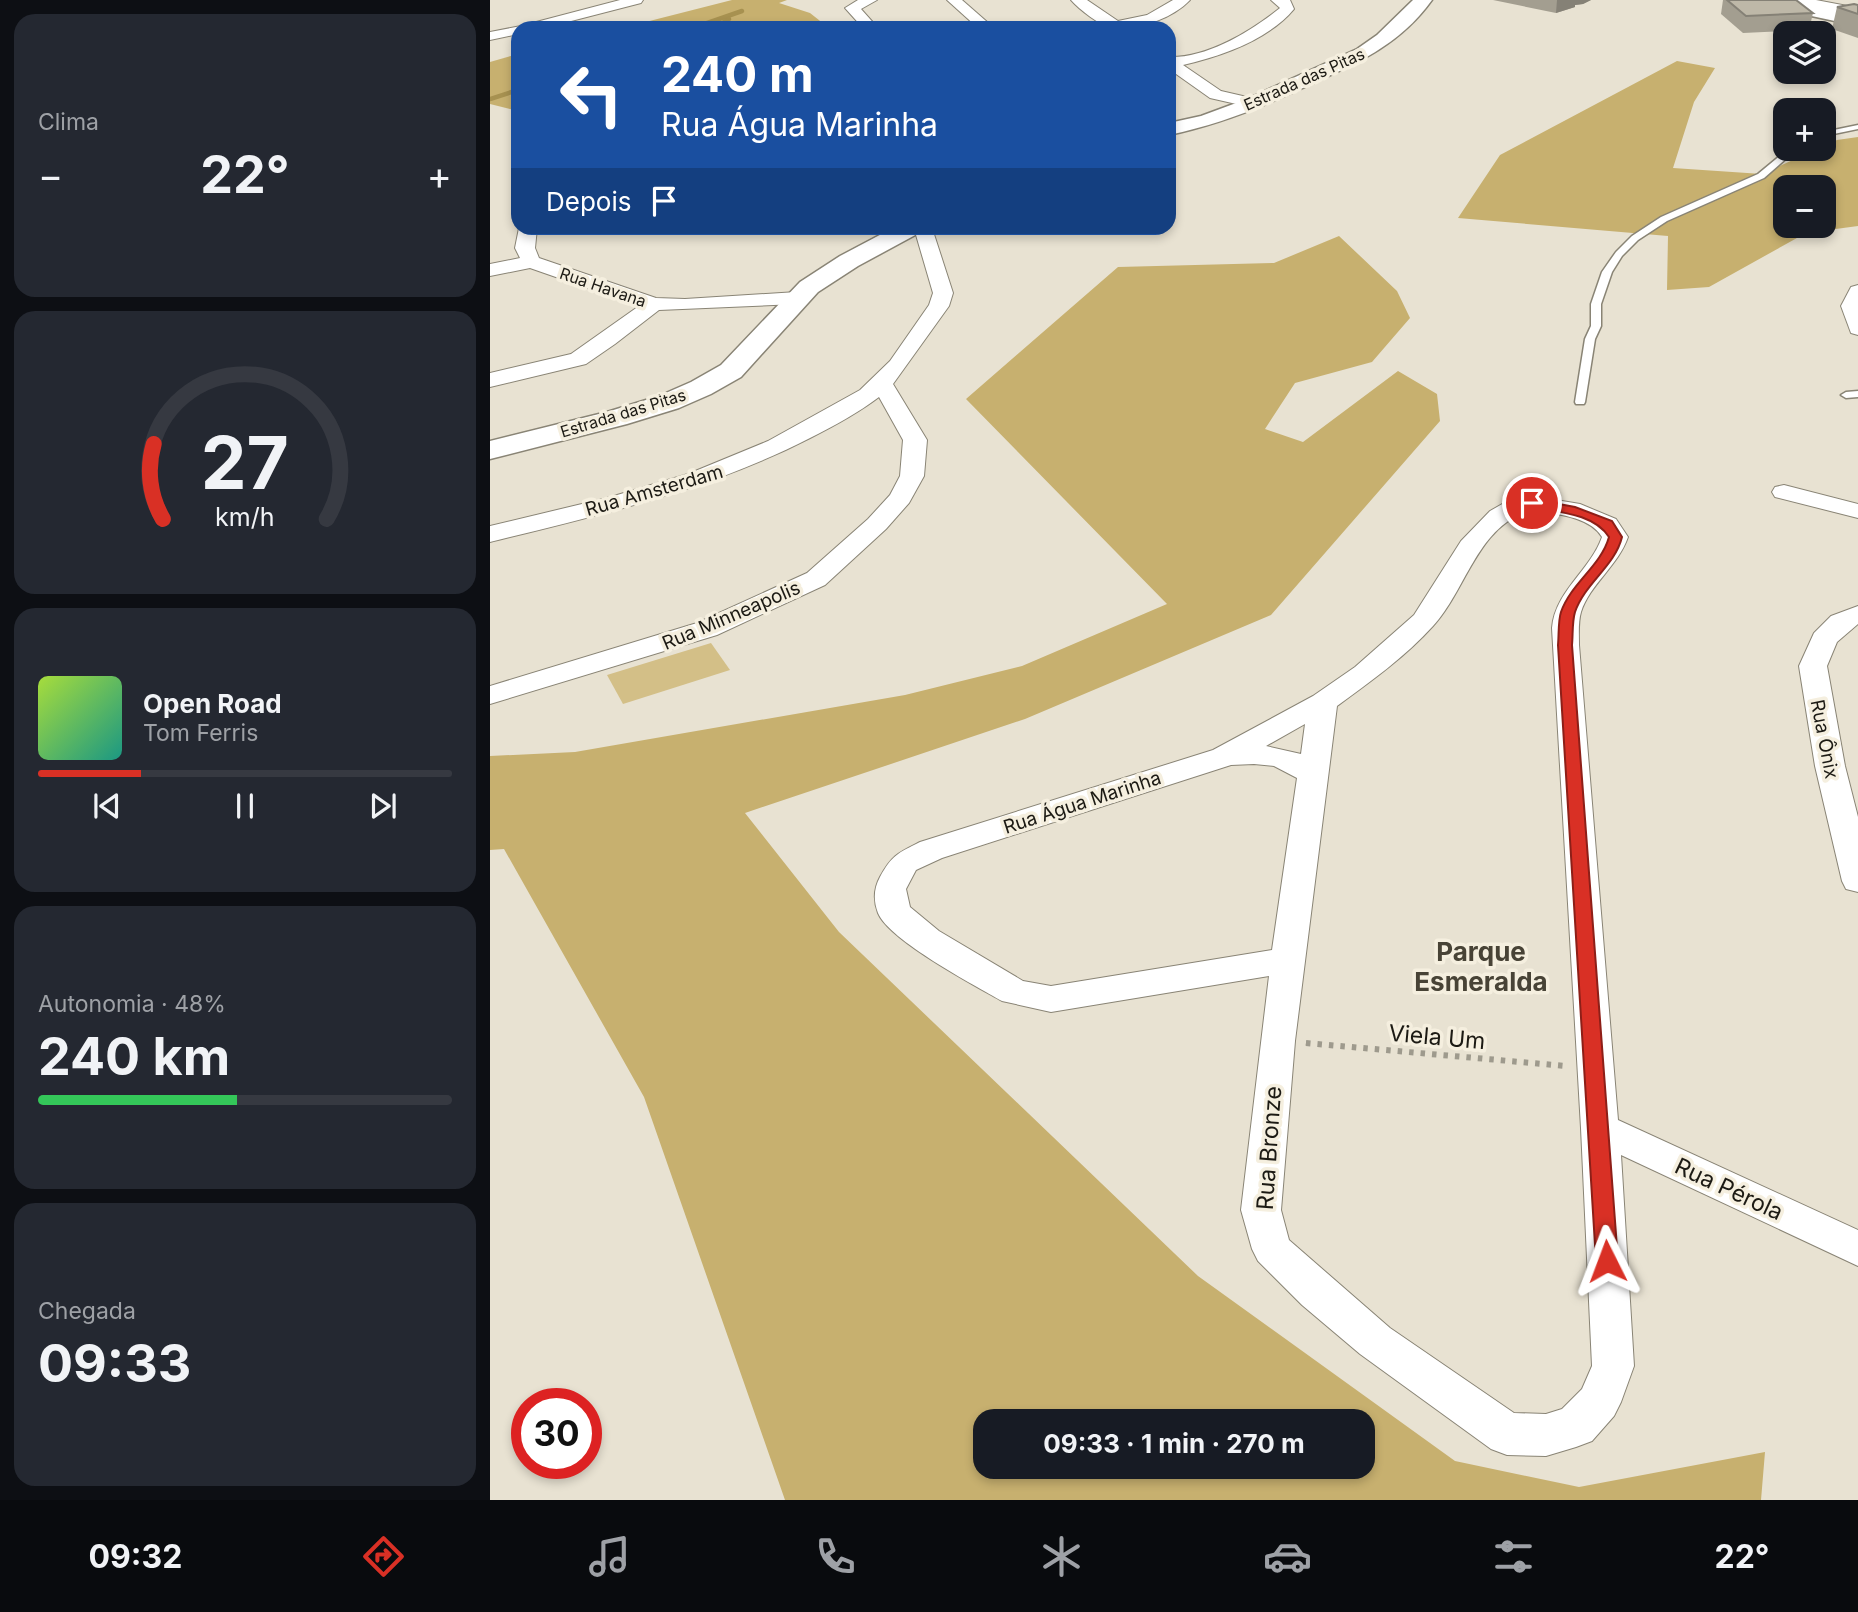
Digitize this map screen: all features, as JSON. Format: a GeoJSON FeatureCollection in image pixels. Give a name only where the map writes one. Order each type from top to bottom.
{"type":"FeatureCollection","features":[{"type":"Feature","properties":{"kind":"main road","name":"Estrada das Pitas"},"geometry":{"type":"LineString","coordinates":[[1176,128],[1207,121],[1254,103],[1364,53],[1384,39],[1423,0]]}},
{"type":"Feature","properties":{"kind":"main road"},"geometry":{"type":"LineString","coordinates":[[1760,0],[1858,20]]}},
{"type":"Feature","properties":{"kind":"main road","name":"Estrada das Pitas"},"geometry":{"type":"LineString","coordinates":[[490,450],[617,418],[669,402],[701,388],[730,371],[809,287],[897,235]]}},
{"type":"Feature","properties":{"kind":"street"},"geometry":{"type":"LineString","coordinates":[[554,21],[636,0]]}},
{"type":"Feature","properties":{"kind":"street"},"geometry":{"type":"LineString","coordinates":[[864,21],[852,8],[870,0]]}},
{"type":"Feature","properties":{"kind":"street"},"geometry":{"type":"LineString","coordinates":[[954,0],[979,21]]}},
{"type":"Feature","properties":{"kind":"street"},"geometry":{"type":"LineString","coordinates":[[1078,0],[1108,21]]}},
{"type":"Feature","properties":{"kind":"street"},"geometry":{"type":"LineString","coordinates":[[1140,21],[1152,18],[1183,0]]}},
{"type":"Feature","properties":{"kind":"street"},"geometry":{"type":"LineString","coordinates":[[1176,61],[1218,51],[1251,36],[1287,9],[1285,3],[1278,0]]}},
{"type":"Feature","properties":{"kind":"street"},"geometry":{"type":"LineString","coordinates":[[1794,0],[1858,12]]}},
{"type":"Feature","properties":{"kind":"street"},"geometry":{"type":"LineString","coordinates":[[490,36],[511,32]]}},
{"type":"Feature","properties":{"kind":"street"},"geometry":{"type":"LineString","coordinates":[[1176,68],[1216,95],[1254,103]]}},
{"type":"Feature","properties":{"kind":"street"},"geometry":{"type":"LineString","coordinates":[[490,270],[531,262],[525,248],[527,235]]}},
{"type":"Feature","properties":{"kind":"street","name":"Rua Amsterdam"},"geometry":{"type":"LineString","coordinates":[[490,534],[686,484],[776,448],[835,415],[882,383],[939,306],[943,293],[925,235]]}},
{"type":"Feature","properties":{"kind":"street","name":"Rua Havana"},"geometry":{"type":"LineString","coordinates":[[531,262],[654,304],[797,299]]}},
{"type":"Feature","properties":{"kind":"street"},"geometry":{"type":"LineString","coordinates":[[1858,291],[1851,306],[1858,329]]}},
{"type":"Feature","properties":{"kind":"street"},"geometry":{"type":"LineString","coordinates":[[490,380],[578,359],[608,340],[654,304]]}},
{"type":"Feature","properties":{"kind":"street","name":"Rua Minneapolis"},"geometry":{"type":"LineString","coordinates":[[490,695],[707,629],[816,579],[877,524],[900,498],[912,476],[915,440],[882,383]]}},
{"type":"Feature","properties":{"kind":"street"},"geometry":{"type":"LineString","coordinates":[[835,415],[859,411],[902,417]]}},
{"type":"Feature","properties":{"kind":"street"},"geometry":{"type":"LineString","coordinates":[[1784,492],[1858,511]]}},
{"type":"Feature","properties":{"kind":"street","name":"Rua Água Marinha"},"geometry":{"type":"LineString","coordinates":[[1288,960],[1051,999],[1014,992],[928,940],[894,912],[890,889],[904,863],[922,855],[1224,757],[1323,702],[1365,673],[1424,620],[1470,546],[1499,516],[1513,508],[1532,503],[1571,509],[1607,524],[1615,537],[1612,549],[1581,588],[1568,613],[1565,645],[1594,1069]]}},
{"type":"Feature","properties":{"kind":"street","name":"Rua Ônix"},"geometry":{"type":"LineString","coordinates":[[1858,614],[1841,622],[1824,639],[1813,666],[1830,766],[1858,881]]}},
{"type":"Feature","properties":{"kind":"street","name":"Rua Bronze"},"geometry":{"type":"LineString","coordinates":[[1323,702],[1277,1041],[1261,1210],[1272,1249],[1317,1293],[1375,1341],[1507,1434],[1546,1435],[1576,1426],[1599,1402],[1613,1366],[1600,1128]]}},
{"type":"Feature","properties":{"kind":"street"},"geometry":{"type":"LineString","coordinates":[[1224,757],[1273,754],[1301,765],[1312,774]]}},
{"type":"Feature","properties":{"kind":"street"},"geometry":{"type":"LineString","coordinates":[[1594,1069],[1600,1128]]}},
{"type":"Feature","properties":{"kind":"street","name":"Rua Pérola"},"geometry":{"type":"LineString","coordinates":[[1600,1128],[1858,1249]]}},
{"type":"Feature","properties":{"kind":"lane"},"geometry":{"type":"LineString","coordinates":[[1836,132],[1858,127]]}},
{"type":"Feature","properties":{"kind":"lane"},"geometry":{"type":"LineString","coordinates":[[1580,402],[1590,339],[1596,326],[1596,304],[1607,272],[1619,254],[1636,238],[1664,219],[1761,176],[1779,161]]}},
{"type":"Feature","properties":{"kind":"lane"},"geometry":{"type":"LineString","coordinates":[[1846,395],[1858,394]]}},
{"type":"Feature","properties":{"kind":"path","name":"Viela Um"},"geometry":{"type":"LineString","coordinates":[[1277,1041],[1594,1069]]}},
{"type":"Feature","properties":{"kind":"shaded area"},"geometry":{"type":"Polygon","coordinates":[[[732,0],[787,0],[779,3],[810,13],[820,21],[650,21],[732,0]]]}},
{"type":"Feature","properties":{"kind":"shaded area"},"geometry":{"type":"Polygon","coordinates":[[[511,56],[511,109],[490,104],[490,62],[511,56]]]}},
{"type":"Feature","properties":{"kind":"shaded area"},"geometry":{"type":"Polygon","coordinates":[[[1677,61],[1715,68],[1694,102],[1673,168],[1762,174],[1791,161],[1836,161],[1836,140],[1858,137],[1858,226],[1836,229],[1836,175],[1773,175],[1773,238],[1797,238],[1709,287],[1667,290],[1668,236],[1458,218],[1500,155],[1677,61]]]}},
{"type":"Feature","properties":{"kind":"shaded area"},"geometry":{"type":"Polygon","coordinates":[[[1339,236],[1397,291],[1410,318],[1372,362],[1295,383],[1265,429],[1303,442],[1398,371],[1437,394],[1440,421],[1271,615],[1025,719],[745,813],[839,932],[1198,1276],[1455,1461],[1579,1487],[1765,1452],[1761,1500],[785,1500],[644,1097],[504,849],[490,850],[490,756],[575,752],[905,695],[1022,666],[1167,604],[966,399],[1118,267],[1274,263],[1339,236]]]}},
{"type":"Feature","properties":{"kind":"shaded area"},"geometry":{"type":"Polygon","coordinates":[[[711,643],[730,670],[623,704],[607,675],[711,643]]]}},
{"type":"Feature","properties":{"kind":"building"},"geometry":{"type":"Polygon","coordinates":[[[1727,0],[1796,0],[1813,13],[1746,16],[1727,0]]]}},
{"type":"Feature","properties":{"kind":"building"},"geometry":{"type":"Polygon","coordinates":[[[1858,5],[1858,14],[1837,7],[1858,5]]]}},
{"type":"Feature","properties":{"kind":"waterway"},"geometry":{"type":"LineString","coordinates":[[713,21],[742,11]]}},
{"type":"Feature","properties":{"kind":"waterway"},"geometry":{"type":"LineString","coordinates":[[490,99],[511,92]]}},
{"type":"Feature","properties":{"kind":"district","name":"Parque Esmeralda"},"geometry":{"type":"Point","coordinates":[1481,967]}},
{"type":"Feature","properties":{"kind":"route"},"geometry":{"type":"LineString","coordinates":[[1532,503],[1571,509],[1607,524],[1615,537],[1612,549],[1581,588],[1568,613],[1565,645],[1607,1261]]}}]}
